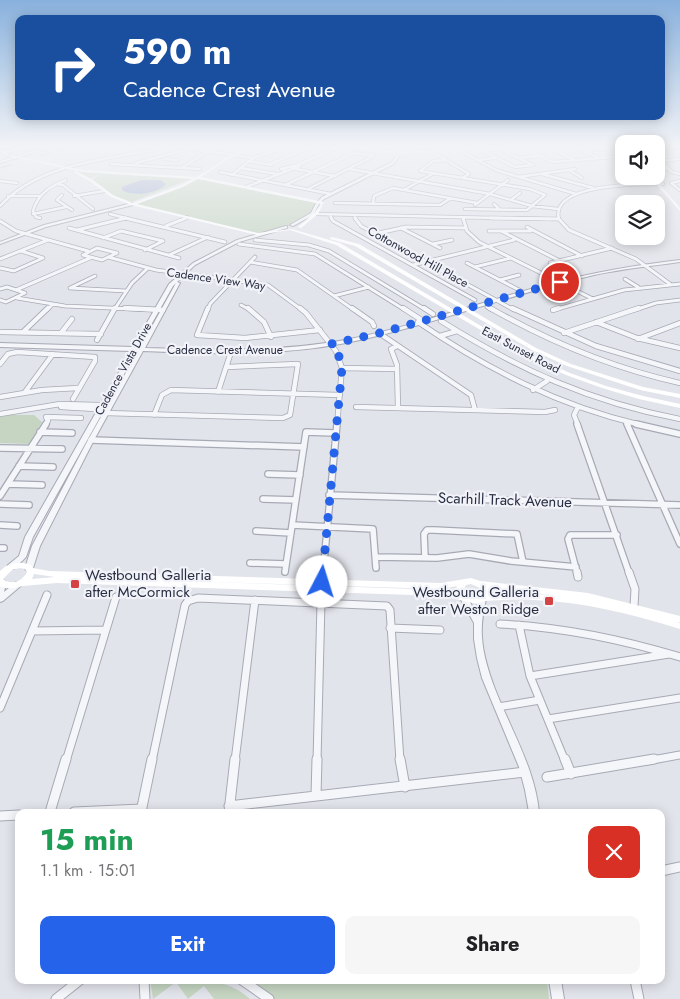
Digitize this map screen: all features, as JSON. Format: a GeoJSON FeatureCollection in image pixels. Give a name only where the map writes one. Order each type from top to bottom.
{"type":"FeatureCollection","features":[{"type":"Feature","properties":{"kind":"main road"},"geometry":{"type":"LineString","coordinates":[[108,194],[130,204],[259,234]]}},
{"type":"Feature","properties":{"kind":"main road"},"geometry":{"type":"LineString","coordinates":[[130,204],[164,194]]}},
{"type":"Feature","properties":{"kind":"main road"},"geometry":{"type":"LineString","coordinates":[[277,194],[320,203]]}},
{"type":"Feature","properties":{"kind":"main road"},"geometry":{"type":"LineString","coordinates":[[667,194],[680,210]]}},
{"type":"Feature","properties":{"kind":"main road"},"geometry":{"type":"LineString","coordinates":[[670,194],[680,203]]}},
{"type":"Feature","properties":{"kind":"main road","name":"Cadence Vista Drive"},"geometry":{"type":"LineString","coordinates":[[300,227],[316,214],[320,203]]}},
{"type":"Feature","properties":{"kind":"main road"},"geometry":{"type":"LineString","coordinates":[[290,228],[300,227]]}},
{"type":"Feature","properties":{"kind":"main road","name":"East Sunset Road"},"geometry":{"type":"LineString","coordinates":[[300,227],[317,236],[357,245],[534,348],[569,365],[642,389],[680,396]]}},
{"type":"Feature","properties":{"kind":"main road","name":"Cadence Vista Drive"},"geometry":{"type":"LineString","coordinates":[[259,234],[290,228]]}},
{"type":"Feature","properties":{"kind":"main road","name":"East Sunset Road"},"geometry":{"type":"LineString","coordinates":[[290,228],[338,244],[532,358],[558,371],[619,392],[680,406]]}},
{"type":"Feature","properties":{"kind":"main road"},"geometry":{"type":"LineString","coordinates":[[680,619],[634,606],[570,593],[502,588],[471,581],[442,586],[49,574],[20,565],[7,568],[0,582],[10,586],[57,580],[443,593],[472,601],[516,595],[570,600],[630,612],[680,626]]}},
{"type":"Feature","properties":{"kind":"main road"},"geometry":{"type":"LineString","coordinates":[[20,584],[28,578],[30,569]]}},
{"type":"Feature","properties":{"kind":"main road"},"geometry":{"type":"LineString","coordinates":[[463,583],[459,589],[463,598]]}},
{"type":"Feature","properties":{"kind":"main road"},"geometry":{"type":"LineString","coordinates":[[481,584],[486,591],[483,599]]}},
{"type":"Feature","properties":{"kind":"street"},"geometry":{"type":"LineString","coordinates":[[0,206],[12,194]]}},
{"type":"Feature","properties":{"kind":"street"},"geometry":{"type":"LineString","coordinates":[[34,214],[34,206],[43,194]]}},
{"type":"Feature","properties":{"kind":"street"},"geometry":{"type":"LineString","coordinates":[[74,195],[84,194]]}},
{"type":"Feature","properties":{"kind":"street","name":"Cadence Vista Drive"},"geometry":{"type":"LineString","coordinates":[[290,228],[312,214],[320,203],[331,194]]}},
{"type":"Feature","properties":{"kind":"street","name":"Cadence Vista Drive"},"geometry":{"type":"LineString","coordinates":[[320,203],[337,194]]}},
{"type":"Feature","properties":{"kind":"street"},"geometry":{"type":"LineString","coordinates":[[372,204],[374,196],[379,194]]}},
{"type":"Feature","properties":{"kind":"street"},"geometry":{"type":"LineString","coordinates":[[412,197],[417,194]]}},
{"type":"Feature","properties":{"kind":"street"},"geometry":{"type":"LineString","coordinates":[[428,194],[477,203]]}},
{"type":"Feature","properties":{"kind":"street"},"geometry":{"type":"LineString","coordinates":[[472,209],[490,194],[532,206],[558,209]]}},
{"type":"Feature","properties":{"kind":"street"},"geometry":{"type":"LineString","coordinates":[[512,199],[519,194]]}},
{"type":"Feature","properties":{"kind":"street"},"geometry":{"type":"LineString","coordinates":[[465,209],[522,210],[532,206],[545,195],[542,194]]}},
{"type":"Feature","properties":{"kind":"street"},"geometry":{"type":"LineString","coordinates":[[576,194],[562,202],[558,209],[559,219],[568,230],[612,248],[643,264],[670,284]]}},
{"type":"Feature","properties":{"kind":"street"},"geometry":{"type":"LineString","coordinates":[[74,195],[93,209]]}},
{"type":"Feature","properties":{"kind":"street"},"geometry":{"type":"LineString","coordinates":[[8,196],[40,196]]}},
{"type":"Feature","properties":{"kind":"street"},"geometry":{"type":"LineString","coordinates":[[62,196],[57,200],[72,210]]}},
{"type":"Feature","properties":{"kind":"street"},"geometry":{"type":"LineString","coordinates":[[335,203],[440,205],[451,198]]}},
{"type":"Feature","properties":{"kind":"street"},"geometry":{"type":"LineString","coordinates":[[0,241],[22,233],[130,204]]}},
{"type":"Feature","properties":{"kind":"street"},"geometry":{"type":"LineString","coordinates":[[494,204],[500,210]]}},
{"type":"Feature","properties":{"kind":"street"},"geometry":{"type":"LineString","coordinates":[[34,214],[66,207]]}},
{"type":"Feature","properties":{"kind":"street"},"geometry":{"type":"LineString","coordinates":[[34,214],[40,218]]}},
{"type":"Feature","properties":{"kind":"street"},"geometry":{"type":"LineString","coordinates":[[110,214],[225,242]]}},
{"type":"Feature","properties":{"kind":"street"},"geometry":{"type":"LineString","coordinates":[[316,214],[559,219]]}},
{"type":"Feature","properties":{"kind":"street"},"geometry":{"type":"LineString","coordinates":[[330,215],[333,221],[475,300]]}},
{"type":"Feature","properties":{"kind":"street","name":"Cottonwood Hill Place"},"geometry":{"type":"LineString","coordinates":[[355,215],[357,223],[375,234],[496,300],[564,333],[589,345],[626,358],[680,371]]}},
{"type":"Feature","properties":{"kind":"street"},"geometry":{"type":"LineString","coordinates":[[165,227],[187,217]]}},
{"type":"Feature","properties":{"kind":"street"},"geometry":{"type":"LineString","coordinates":[[463,217],[471,237],[593,299]]}},
{"type":"Feature","properties":{"kind":"street"},"geometry":{"type":"LineString","coordinates":[[75,231],[128,218]]}},
{"type":"Feature","properties":{"kind":"street"},"geometry":{"type":"LineString","coordinates":[[0,221],[9,228],[22,233],[88,251]]}},
{"type":"Feature","properties":{"kind":"street"},"geometry":{"type":"LineString","coordinates":[[527,227],[531,231],[582,256]]}},
{"type":"Feature","properties":{"kind":"street"},"geometry":{"type":"LineString","coordinates":[[69,228],[179,258]]}},
{"type":"Feature","properties":{"kind":"street"},"geometry":{"type":"LineString","coordinates":[[362,236],[400,228],[466,228]]}},
{"type":"Feature","properties":{"kind":"street"},"geometry":{"type":"LineString","coordinates":[[400,228],[440,248]]}},
{"type":"Feature","properties":{"kind":"street"},"geometry":{"type":"LineString","coordinates":[[103,238],[121,231],[163,241],[146,250]]}},
{"type":"Feature","properties":{"kind":"street"},"geometry":{"type":"LineString","coordinates":[[489,231],[531,231]]}},
{"type":"Feature","properties":{"kind":"street"},"geometry":{"type":"LineString","coordinates":[[501,231],[514,240],[560,261]]}},
{"type":"Feature","properties":{"kind":"street","name":"Cadence Vista Drive"},"geometry":{"type":"LineString","coordinates":[[184,274],[202,262],[259,234]]}},
{"type":"Feature","properties":{"kind":"street","name":"Cadence Vista Drive"},"geometry":{"type":"LineString","coordinates":[[7,568],[22,556],[29,537],[159,310],[184,274],[201,259],[259,234]]}},
{"type":"Feature","properties":{"kind":"street"},"geometry":{"type":"LineString","coordinates":[[168,256],[208,237]]}},
{"type":"Feature","properties":{"kind":"street"},"geometry":{"type":"LineString","coordinates":[[0,259],[48,240]]}},
{"type":"Feature","properties":{"kind":"street"},"geometry":{"type":"LineString","coordinates":[[255,240],[319,247],[333,252],[433,314]]}},
{"type":"Feature","properties":{"kind":"street"},"geometry":{"type":"LineString","coordinates":[[433,244],[452,240]]}},
{"type":"Feature","properties":{"kind":"street"},"geometry":{"type":"LineString","coordinates":[[413,265],[514,240]]}},
{"type":"Feature","properties":{"kind":"street"},"geometry":{"type":"LineString","coordinates":[[268,248],[273,242]]}},
{"type":"Feature","properties":{"kind":"street"},"geometry":{"type":"LineString","coordinates":[[107,250],[122,244]]}},
{"type":"Feature","properties":{"kind":"street"},"geometry":{"type":"LineString","coordinates":[[238,244],[304,251],[322,257],[403,308],[440,336],[490,368],[533,390],[578,407],[680,434]]}},
{"type":"Feature","properties":{"kind":"street"},"geometry":{"type":"LineString","coordinates":[[90,258],[83,255],[97,248],[117,253],[108,257]]}},
{"type":"Feature","properties":{"kind":"street"},"geometry":{"type":"LineString","coordinates":[[550,263],[612,248]]}},
{"type":"Feature","properties":{"kind":"street"},"geometry":{"type":"LineString","coordinates":[[0,268],[14,271],[43,258],[21,251]]}},
{"type":"Feature","properties":{"kind":"street","name":"Cadence View Way"},"geometry":{"type":"LineString","coordinates":[[90,258],[100,260],[108,257],[148,268],[268,285],[306,312],[338,353],[342,368],[322,582]]}},
{"type":"Feature","properties":{"kind":"street"},"geometry":{"type":"LineString","coordinates":[[255,257],[210,304],[197,335],[245,338],[271,337],[320,330]]}},
{"type":"Feature","properties":{"kind":"street"},"geometry":{"type":"LineString","coordinates":[[16,290],[90,258]]}},
{"type":"Feature","properties":{"kind":"street"},"geometry":{"type":"LineString","coordinates":[[475,267],[511,258]]}},
{"type":"Feature","properties":{"kind":"street","name":"Cadence Crest Avenue"},"geometry":{"type":"LineString","coordinates":[[0,345],[231,352],[281,350],[331,344],[421,322],[605,270],[680,261]]}},
{"type":"Feature","properties":{"kind":"street"},"geometry":{"type":"LineString","coordinates":[[250,262],[278,265],[297,270],[372,322],[374,326]]}},
{"type":"Feature","properties":{"kind":"street"},"geometry":{"type":"LineString","coordinates":[[467,263],[523,292]]}},
{"type":"Feature","properties":{"kind":"street"},"geometry":{"type":"LineString","coordinates":[[338,267],[352,264]]}},
{"type":"Feature","properties":{"kind":"street"},"geometry":{"type":"LineString","coordinates":[[97,340],[114,308],[132,281],[148,268]]}},
{"type":"Feature","properties":{"kind":"street"},"geometry":{"type":"LineString","coordinates":[[500,280],[518,275]]}},
{"type":"Feature","properties":{"kind":"street"},"geometry":{"type":"LineString","coordinates":[[95,276],[70,288],[126,291]]}},
{"type":"Feature","properties":{"kind":"street"},"geometry":{"type":"LineString","coordinates":[[625,279],[638,287]]}},
{"type":"Feature","properties":{"kind":"street"},"geometry":{"type":"LineString","coordinates":[[553,310],[638,287],[680,284]]}},
{"type":"Feature","properties":{"kind":"street"},"geometry":{"type":"LineString","coordinates":[[0,289],[8,287],[25,293],[6,302],[0,300]]}},
{"type":"Feature","properties":{"kind":"street"},"geometry":{"type":"LineString","coordinates":[[334,296],[369,287]]}},
{"type":"Feature","properties":{"kind":"street"},"geometry":{"type":"LineString","coordinates":[[17,298],[52,305],[159,310]]}},
{"type":"Feature","properties":{"kind":"street"},"geometry":{"type":"LineString","coordinates":[[564,333],[656,303],[680,300]]}},
{"type":"Feature","properties":{"kind":"street"},"geometry":{"type":"LineString","coordinates":[[403,308],[417,304]]}},
{"type":"Feature","properties":{"kind":"street"},"geometry":{"type":"LineString","coordinates":[[23,332],[52,305]]}},
{"type":"Feature","properties":{"kind":"street"},"geometry":{"type":"LineString","coordinates":[[241,305],[248,307],[267,324],[271,337]]}},
{"type":"Feature","properties":{"kind":"street"},"geometry":{"type":"LineString","coordinates":[[487,307],[577,354],[631,372],[680,383]]}},
{"type":"Feature","properties":{"kind":"street"},"geometry":{"type":"LineString","coordinates":[[61,333],[72,319]]}},
{"type":"Feature","properties":{"kind":"street"},"geometry":{"type":"LineString","coordinates":[[441,321],[501,358],[547,381],[614,404],[680,419]]}},
{"type":"Feature","properties":{"kind":"street"},"geometry":{"type":"LineString","coordinates":[[596,322],[638,339],[680,348]]}},
{"type":"Feature","properties":{"kind":"street"},"geometry":{"type":"LineString","coordinates":[[638,339],[680,323]]}},
{"type":"Feature","properties":{"kind":"street"},"geometry":{"type":"LineString","coordinates":[[440,336],[457,331]]}},
{"type":"Feature","properties":{"kind":"street"},"geometry":{"type":"LineString","coordinates":[[0,332],[101,334]]}},
{"type":"Feature","properties":{"kind":"street"},"geometry":{"type":"LineString","coordinates":[[380,333],[471,395],[475,410]]}},
{"type":"Feature","properties":{"kind":"street"},"geometry":{"type":"LineString","coordinates":[[397,346],[391,349],[390,352],[397,369],[398,408]]}},
{"type":"Feature","properties":{"kind":"street"},"geometry":{"type":"LineString","coordinates":[[0,364],[12,352],[95,357],[95,361],[73,399]]}},
{"type":"Feature","properties":{"kind":"street"},"geometry":{"type":"LineString","coordinates":[[218,392],[231,352]]}},
{"type":"Feature","properties":{"kind":"street"},"geometry":{"type":"LineString","coordinates":[[25,392],[53,354]]}},
{"type":"Feature","properties":{"kind":"street"},"geometry":{"type":"LineString","coordinates":[[0,414],[49,406],[154,414],[283,418],[290,415],[298,364],[227,367]]}},
{"type":"Feature","properties":{"kind":"street"},"geometry":{"type":"LineString","coordinates":[[342,368],[397,369]]}},
{"type":"Feature","properties":{"kind":"street","name":"Cadence Vista Drive"},"geometry":{"type":"LineString","coordinates":[[30,569],[34,551],[101,420],[103,410],[110,403],[123,375]]}},
{"type":"Feature","properties":{"kind":"street"},"geometry":{"type":"LineString","coordinates":[[533,390],[547,381]]}},
{"type":"Feature","properties":{"kind":"street"},"geometry":{"type":"LineString","coordinates":[[0,397],[25,392],[78,388]]}},
{"type":"Feature","properties":{"kind":"street"},"geometry":{"type":"LineString","coordinates":[[154,414],[165,392],[340,395]]}},
{"type":"Feature","properties":{"kind":"street"},"geometry":{"type":"LineString","coordinates":[[356,407],[546,412],[555,410]]}},
{"type":"Feature","properties":{"kind":"street"},"geometry":{"type":"LineString","coordinates":[[578,407],[574,415],[635,589],[634,606]]}},
{"type":"Feature","properties":{"kind":"street"},"geometry":{"type":"LineString","coordinates":[[0,496],[48,421],[46,417],[81,418]]}},
{"type":"Feature","properties":{"kind":"street"},"geometry":{"type":"LineString","coordinates":[[665,431],[667,417]]}},
{"type":"Feature","properties":{"kind":"street"},"geometry":{"type":"LineString","coordinates":[[626,421],[680,544]]}},
{"type":"Feature","properties":{"kind":"street"},"geometry":{"type":"LineString","coordinates":[[40,432],[72,433]]}},
{"type":"Feature","properties":{"kind":"street"},"geometry":{"type":"LineString","coordinates":[[285,572],[306,432],[335,433]]}},
{"type":"Feature","properties":{"kind":"street"},"geometry":{"type":"LineString","coordinates":[[91,440],[304,447]]}},
{"type":"Feature","properties":{"kind":"street"},"geometry":{"type":"LineString","coordinates":[[0,456],[3,448],[62,450]]}},
{"type":"Feature","properties":{"kind":"street"},"geometry":{"type":"LineString","coordinates":[[19,466],[53,467]]}},
{"type":"Feature","properties":{"kind":"street"},"geometry":{"type":"LineString","coordinates":[[268,474],[300,475]]}},
{"type":"Feature","properties":{"kind":"street"},"geometry":{"type":"LineString","coordinates":[[8,484],[42,485]]}},
{"type":"Feature","properties":{"kind":"street","name":"Scarhill Track Avenue"},"geometry":{"type":"LineString","coordinates":[[329,495],[680,505]]}},
{"type":"Feature","properties":{"kind":"street"},"geometry":{"type":"LineString","coordinates":[[263,499],[296,500]]}},
{"type":"Feature","properties":{"kind":"street"},"geometry":{"type":"LineString","coordinates":[[0,504],[29,505]]}},
{"type":"Feature","properties":{"kind":"street"},"geometry":{"type":"LineString","coordinates":[[0,525],[17,526]]}},
{"type":"Feature","properties":{"kind":"street"},"geometry":{"type":"LineString","coordinates":[[292,525],[373,529],[376,568]]}},
{"type":"Feature","properties":{"kind":"street"},"geometry":{"type":"LineString","coordinates":[[425,558],[424,534],[427,530],[517,534],[523,562]]}},
{"type":"Feature","properties":{"kind":"street"},"geometry":{"type":"LineString","coordinates":[[256,531],[291,533]]}},
{"type":"Feature","properties":{"kind":"street"},"geometry":{"type":"LineString","coordinates":[[578,578],[568,539],[570,536],[617,536]]}},
{"type":"Feature","properties":{"kind":"street"},"geometry":{"type":"LineString","coordinates":[[376,557],[425,558],[469,554],[576,567]]}},
{"type":"Feature","properties":{"kind":"street"},"geometry":{"type":"LineString","coordinates":[[250,563],[286,564]]}},
{"type":"Feature","properties":{"kind":"street"},"geometry":{"type":"LineString","coordinates":[[0,600],[20,584]]}},
{"type":"Feature","properties":{"kind":"street"},"geometry":{"type":"LineString","coordinates":[[0,708],[47,595]]}},
{"type":"Feature","properties":{"kind":"street"},"geometry":{"type":"LineString","coordinates":[[51,809],[116,597]]}},
{"type":"Feature","properties":{"kind":"street"},"geometry":{"type":"LineString","coordinates":[[141,809],[185,606],[188,601],[198,598],[387,606],[390,610],[398,749],[405,787]]}},
{"type":"Feature","properties":{"kind":"street"},"geometry":{"type":"LineString","coordinates":[[463,598],[477,624],[483,665],[525,772],[533,809]]}},
{"type":"Feature","properties":{"kind":"street"},"geometry":{"type":"LineString","coordinates":[[477,624],[483,599]]}},
{"type":"Feature","properties":{"kind":"street"},"geometry":{"type":"LineString","coordinates":[[255,600],[229,809],[316,796],[525,772]]}},
{"type":"Feature","properties":{"kind":"street"},"geometry":{"type":"LineString","coordinates":[[316,796],[321,602]]}},
{"type":"Feature","properties":{"kind":"street"},"geometry":{"type":"LineString","coordinates":[[500,624],[550,626],[590,633],[680,657]]}},
{"type":"Feature","properties":{"kind":"street"},"geometry":{"type":"LineString","coordinates":[[519,625],[530,676],[572,774]]}},
{"type":"Feature","properties":{"kind":"street"},"geometry":{"type":"LineString","coordinates":[[390,628],[440,630]]}},
{"type":"Feature","properties":{"kind":"street"},"geometry":{"type":"LineString","coordinates":[[32,631],[105,630]]}},
{"type":"Feature","properties":{"kind":"street"},"geometry":{"type":"LineString","coordinates":[[530,676],[671,654]]}},
{"type":"Feature","properties":{"kind":"street"},"geometry":{"type":"LineString","coordinates":[[548,719],[680,698]]}},
{"type":"Feature","properties":{"kind":"street"},"geometry":{"type":"LineString","coordinates":[[498,707],[540,700]]}},
{"type":"Feature","properties":{"kind":"street"},"geometry":{"type":"LineString","coordinates":[[547,777],[680,756]]}},
{"type":"Feature","properties":{"kind":"street"},"geometry":{"type":"LineString","coordinates":[[0,816],[15,815]]}},
{"type":"Feature","properties":{"kind":"street"},"geometry":{"type":"LineString","coordinates":[[665,870],[680,867]]}},
{"type":"Feature","properties":{"kind":"street"},"geometry":{"type":"LineString","coordinates":[[56,999],[75,984]]}},
{"type":"Feature","properties":{"kind":"street"},"geometry":{"type":"LineString","coordinates":[[144,984],[145,999]]}},
{"type":"Feature","properties":{"kind":"street"},"geometry":{"type":"LineString","coordinates":[[248,984],[269,999]]}},
{"type":"Feature","properties":{"kind":"street"},"geometry":{"type":"LineString","coordinates":[[556,984],[558,999]]}},
{"type":"Feature","properties":{"kind":"street"},"geometry":{"type":"LineString","coordinates":[[636,984],[640,999]]}},
{"type":"Feature","properties":{"kind":"green space"},"geometry":{"type":"Polygon","coordinates":[[[110,194],[153,194],[129,203],[110,194]]]}},
{"type":"Feature","properties":{"kind":"green space"},"geometry":{"type":"Polygon","coordinates":[[[165,194],[270,194],[317,203],[311,214],[296,224],[258,233],[134,204],[165,194]]]}},
{"type":"Feature","properties":{"kind":"green space"},"geometry":{"type":"Polygon","coordinates":[[[34,415],[42,422],[29,444],[0,443],[0,417],[34,415]]]}},
{"type":"Feature","properties":{"kind":"green space"},"geometry":{"type":"Polygon","coordinates":[[[151,984],[173,984],[153,999],[151,984]]]}},
{"type":"Feature","properties":{"kind":"green space"},"geometry":{"type":"Polygon","coordinates":[[[177,984],[224,984],[239,991],[250,999],[214,999],[204,986],[188,999],[177,984]]]}},
{"type":"Feature","properties":{"kind":"green space"},"geometry":{"type":"Polygon","coordinates":[[[243,984],[547,984],[549,999],[267,999],[243,984]]]}},
{"type":"Feature","properties":{"kind":"place","name":"Westbound Galleria after McCormick"},"geometry":{"type":"Point","coordinates":[75,584]}},
{"type":"Feature","properties":{"kind":"place","name":"Westbound Galleria after Weston Ridge"},"geometry":{"type":"Point","coordinates":[549,601]}},
{"type":"Feature","properties":{"kind":"route"},"geometry":{"type":"LineString","coordinates":[[322,582],[333,448],[342,368],[338,353],[331,344],[380,333],[560,282]]}}]}
